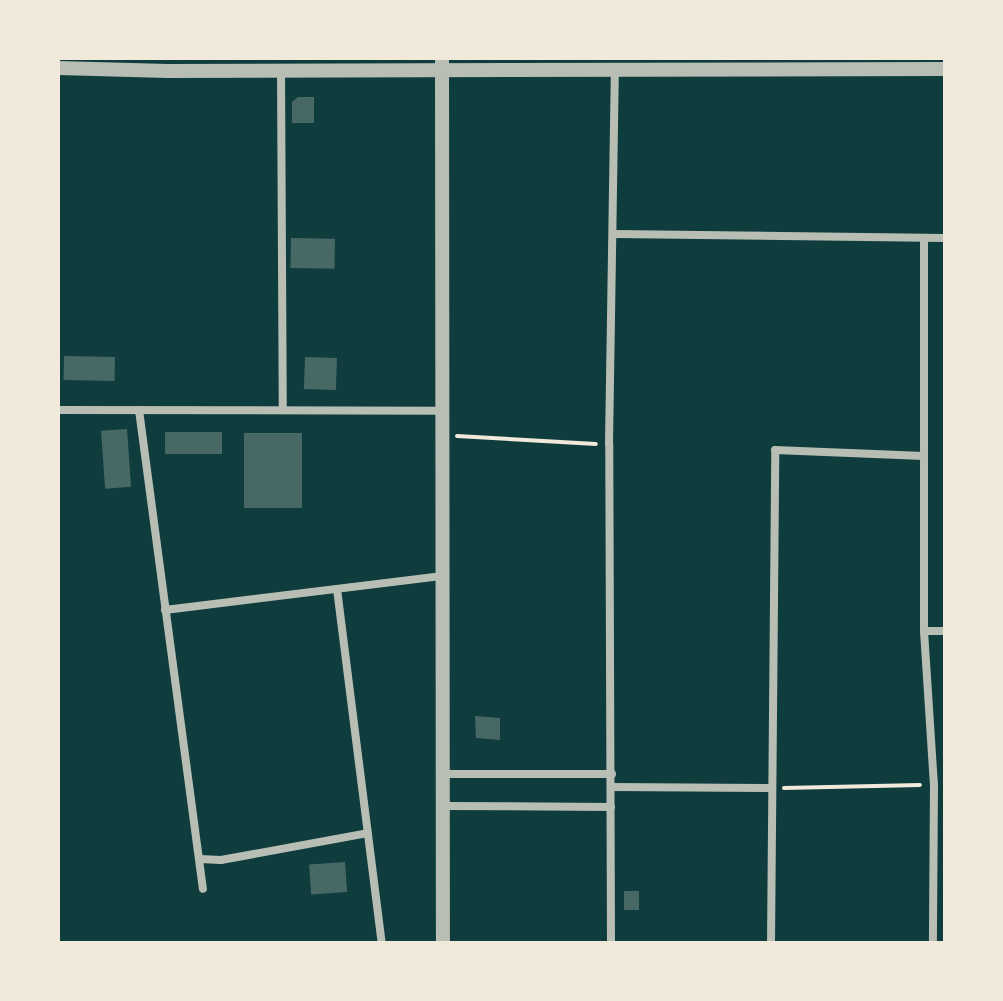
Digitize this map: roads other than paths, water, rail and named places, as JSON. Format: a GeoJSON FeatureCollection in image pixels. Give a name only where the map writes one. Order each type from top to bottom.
{"type":"FeatureCollection","features":[{"type":"Feature","properties":{"kind":"street"},"geometry":{"type":"LineString","coordinates":[[58,68],[281,70],[442,64],[615,69],[928,63],[945,69]]}},
{"type":"Feature","properties":{"kind":"street"},"geometry":{"type":"LineString","coordinates":[[442,64],[443,943]]}},
{"type":"Feature","properties":{"kind":"street"},"geometry":{"type":"LineString","coordinates":[[611,943],[609,444],[615,69]]}},
{"type":"Feature","properties":{"kind":"street"},"geometry":{"type":"LineString","coordinates":[[281,70],[283,410]]}},
{"type":"Feature","properties":{"kind":"street"},"geometry":{"type":"LineString","coordinates":[[614,234],[945,238]]}},
{"type":"Feature","properties":{"kind":"street"},"geometry":{"type":"LineString","coordinates":[[924,238],[924,631],[934,785],[933,943]]}},
{"type":"Feature","properties":{"kind":"street"},"geometry":{"type":"LineString","coordinates":[[58,410],[443,411]]}},
{"type":"Feature","properties":{"kind":"street"},"geometry":{"type":"LineString","coordinates":[[139,410],[203,889]]}},
{"type":"Feature","properties":{"kind":"street"},"geometry":{"type":"LineString","coordinates":[[771,943],[775,450],[924,456]]}},
{"type":"Feature","properties":{"kind":"street"},"geometry":{"type":"LineString","coordinates":[[165,610],[443,576]]}},
{"type":"Feature","properties":{"kind":"street"},"geometry":{"type":"LineString","coordinates":[[337,589],[382,943]]}},
{"type":"Feature","properties":{"kind":"street"},"geometry":{"type":"LineString","coordinates":[[924,631],[945,631]]}},
{"type":"Feature","properties":{"kind":"street"},"geometry":{"type":"LineString","coordinates":[[443,774],[612,774]]}},
{"type":"Feature","properties":{"kind":"street"},"geometry":{"type":"LineString","coordinates":[[612,787],[772,788]]}},
{"type":"Feature","properties":{"kind":"street"},"geometry":{"type":"LineString","coordinates":[[443,806],[611,807]]}},
{"type":"Feature","properties":{"kind":"street"},"geometry":{"type":"LineString","coordinates":[[200,859],[221,860],[368,833]]}}]}
